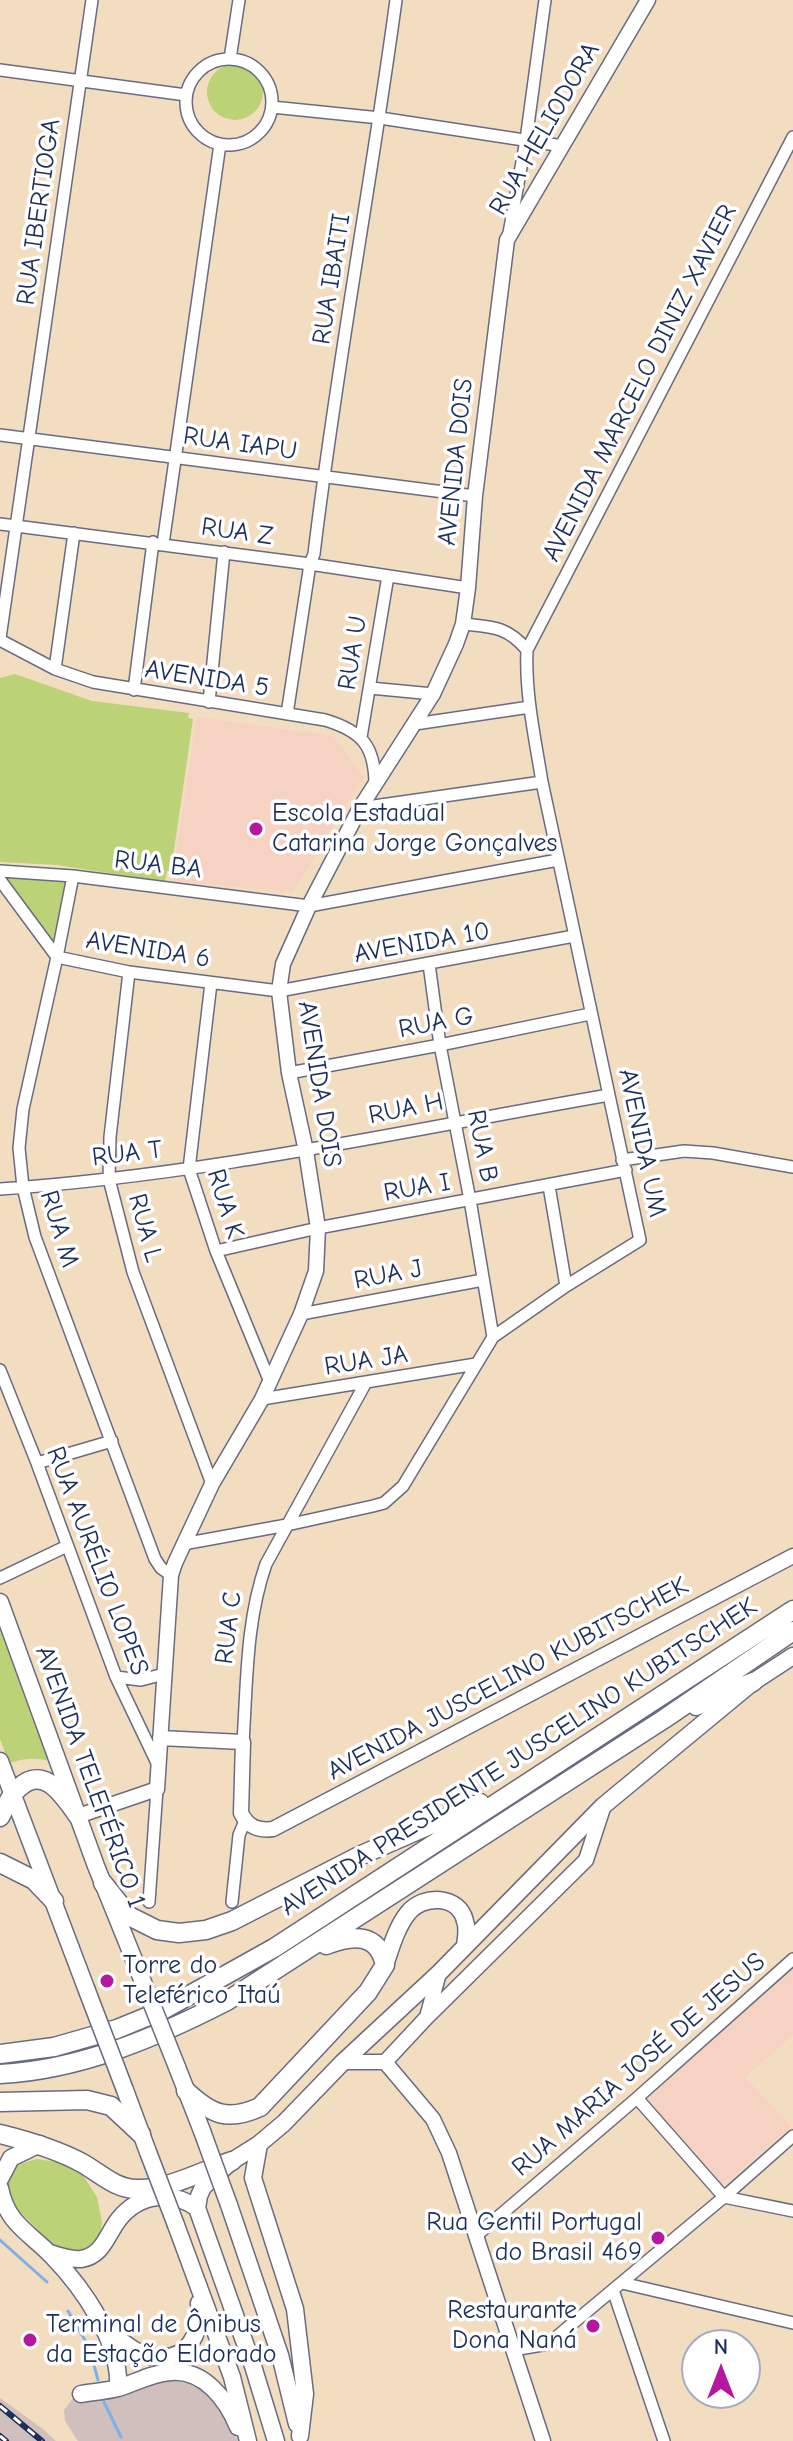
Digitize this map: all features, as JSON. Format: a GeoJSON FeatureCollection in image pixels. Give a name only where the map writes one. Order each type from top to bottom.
{"type":"FeatureCollection","features":[{"type":"Feature","properties":{"kind":"highway","name":"AVENIDA PRESIDENTE JUSCELINO KUBITSCHEK"},"geometry":{"type":"LineString","coordinates":[[0,2054],[54,2047],[117,2029],[161,2011],[274,1948],[793,1610]]}},
{"type":"Feature","properties":{"kind":"highway","name":"AVENIDA PRESIDENTE JUSCELINO KUBITSCHEK"},"geometry":{"type":"LineString","coordinates":[[287,1963],[664,1719],[793,1631]]}},
{"type":"Feature","properties":{"kind":"highway"},"geometry":{"type":"LineString","coordinates":[[664,1719],[753,1682]]}},
{"type":"Feature","properties":{"kind":"highway"},"geometry":{"type":"LineString","coordinates":[[0,1817],[13,1794],[32,1780],[43,1779],[58,1788],[78,1816]]}},
{"type":"Feature","properties":{"kind":"highway"},"geometry":{"type":"LineString","coordinates":[[103,1883],[129,1916],[157,1930],[179,1933],[206,1930],[232,1921],[359,1856],[531,1780]]}},
{"type":"Feature","properties":{"kind":"highway"},"geometry":{"type":"LineString","coordinates":[[0,1863],[34,1880],[54,1901]]}},
{"type":"Feature","properties":{"kind":"highway"},"geometry":{"type":"LineString","coordinates":[[0,2074],[58,2067],[169,2031],[227,2001],[287,1963],[330,1944],[353,1938],[372,1942],[380,1950],[385,1965],[368,1992],[260,2107],[244,2114],[219,2113],[205,2108],[186,2091]]}},
{"type":"Feature","properties":{"kind":"highway"},"geometry":{"type":"LineString","coordinates":[[0,2102],[87,2100],[111,2106],[141,2134]]}},
{"type":"Feature","properties":{"kind":"highway"},"geometry":{"type":"LineString","coordinates":[[0,2134],[40,2144],[83,2163],[125,2188],[158,2187],[232,2161]]}},
{"type":"Feature","properties":{"kind":"main road","name":"AVENIDA TELEFÉRICO 1"},"geometry":{"type":"LineString","coordinates":[[0,1602],[103,1883],[229,2205],[280,2355],[300,2438]]}},
{"type":"Feature","properties":{"kind":"main road"},"geometry":{"type":"LineString","coordinates":[[276,2441],[197,2208],[203,2187],[296,2112],[343,2062],[439,1973],[603,1806],[753,1682],[793,1656]]}},
{"type":"Feature","properties":{"kind":"main road"},"geometry":{"type":"LineString","coordinates":[[0,1761],[232,2377],[246,2441]]}},
{"type":"Feature","properties":{"kind":"main road"},"geometry":{"type":"LineString","coordinates":[[385,1965],[404,1919],[416,1905],[426,1901],[439,1900],[461,1910],[467,1931],[465,1946]]}},
{"type":"Feature","properties":{"kind":"main road"},"geometry":{"type":"LineString","coordinates":[[0,2179],[11,2158],[40,2144]]}},
{"type":"Feature","properties":{"kind":"main road"},"geometry":{"type":"LineString","coordinates":[[259,2144],[253,2178],[295,2309],[305,2394],[300,2438]]}},
{"type":"Feature","properties":{"kind":"main road"},"geometry":{"type":"LineString","coordinates":[[0,2188],[13,2221],[71,2276],[104,2328],[118,2366],[118,2388]]}},
{"type":"Feature","properties":{"kind":"main road"},"geometry":{"type":"LineString","coordinates":[[49,2253],[80,2259],[95,2254],[108,2239],[117,2221],[138,2202],[153,2197],[184,2199],[197,2208]]}},
{"type":"Feature","properties":{"kind":"main road"},"geometry":{"type":"LineString","coordinates":[[104,2328],[131,2348],[153,2357],[174,2356],[184,2351],[196,2338],[200,2317],[198,2289]]}},
{"type":"Feature","properties":{"kind":"main road"},"geometry":{"type":"LineString","coordinates":[[81,2394],[118,2388],[172,2372],[191,2374],[213,2387],[246,2441]]}},
{"type":"Feature","properties":{"kind":"street","name":"RUA IBERTIOGA"},"geometry":{"type":"LineString","coordinates":[[0,639],[92,0]]}},
{"type":"Feature","properties":{"kind":"street"},"geometry":{"type":"LineString","coordinates":[[230,59],[239,0]]}},
{"type":"Feature","properties":{"kind":"street","name":"RUA IBAITI"},"geometry":{"type":"LineString","coordinates":[[287,714],[314,554],[396,0]]}},
{"type":"Feature","properties":{"kind":"street"},"geometry":{"type":"LineString","coordinates":[[507,240],[526,140],[545,0]]}},
{"type":"Feature","properties":{"kind":"street","name":"RUA HELIODORA"},"geometry":{"type":"LineString","coordinates":[[507,240],[648,0]]}},
{"type":"Feature","properties":{"kind":"street"},"geometry":{"type":"LineString","coordinates":[[230,59],[256,69],[266,80],[272,107],[268,121],[259,133],[248,141],[234,145],[207,140],[197,132],[186,108],[190,83],[207,66],[230,59]]}},
{"type":"Feature","properties":{"kind":"street"},"geometry":{"type":"LineString","coordinates":[[0,70],[186,95]]}},
{"type":"Feature","properties":{"kind":"street"},"geometry":{"type":"LineString","coordinates":[[272,107],[380,118],[563,146]]}},
{"type":"Feature","properties":{"kind":"street","name":"AVENIDA MARCELO DINIZ XAVIER"},"geometry":{"type":"LineString","coordinates":[[527,650],[793,137]]}},
{"type":"Feature","properties":{"kind":"street"},"geometry":{"type":"LineString","coordinates":[[134,690],[175,458],[220,144]]}},
{"type":"Feature","properties":{"kind":"street","name":"AVENIDA DOIS"},"geometry":{"type":"LineString","coordinates":[[149,1902],[171,1575],[212,1484],[262,1399],[301,1314],[316,1271],[318,1228],[289,1073],[279,991],[283,964],[360,808],[433,694],[463,624],[475,496],[507,240]]}},
{"type":"Feature","properties":{"kind":"street","name":"RUA IAPU"},"geometry":{"type":"LineString","coordinates":[[0,435],[475,496]]}},
{"type":"Feature","properties":{"kind":"street","name":"RUA Z"},"geometry":{"type":"LineString","coordinates":[[0,524],[224,552],[468,588]]}},
{"type":"Feature","properties":{"kind":"street"},"geometry":{"type":"LineString","coordinates":[[55,669],[74,533]]}},
{"type":"Feature","properties":{"kind":"street"},"geometry":{"type":"LineString","coordinates":[[209,702],[224,552]]}},
{"type":"Feature","properties":{"kind":"street","name":"RUA U"},"geometry":{"type":"LineString","coordinates":[[361,737],[388,576]]}},
{"type":"Feature","properties":{"kind":"street"},"geometry":{"type":"LineString","coordinates":[[463,624],[496,627],[509,632],[527,650]]}},
{"type":"Feature","properties":{"kind":"street","name":"AVENIDA 5"},"geometry":{"type":"LineString","coordinates":[[0,639],[55,669],[93,682],[335,723],[346,726],[361,737]]}},
{"type":"Feature","properties":{"kind":"street"},"geometry":{"type":"LineString","coordinates":[[0,656],[13,647]]}},
{"type":"Feature","properties":{"kind":"street","name":"AVENIDA UM"},"geometry":{"type":"LineString","coordinates":[[183,1544],[384,1503],[403,1486],[493,1337],[640,1240],[542,782],[526,672],[527,650]]}},
{"type":"Feature","properties":{"kind":"street"},"geometry":{"type":"LineString","coordinates":[[370,688],[433,694]]}},
{"type":"Feature","properties":{"kind":"street"},"geometry":{"type":"LineString","coordinates":[[415,724],[530,707]]}},
{"type":"Feature","properties":{"kind":"street"},"geometry":{"type":"LineString","coordinates":[[361,737],[371,754],[375,786]]}},
{"type":"Feature","properties":{"kind":"street"},"geometry":{"type":"LineString","coordinates":[[360,808],[542,782]]}},
{"type":"Feature","properties":{"kind":"street","name":"RUA BA"},"geometry":{"type":"LineString","coordinates":[[0,871],[73,876],[309,906],[558,860]]}},
{"type":"Feature","properties":{"kind":"street","name":"RUA M"},"geometry":{"type":"LineString","coordinates":[[73,876],[23,1109],[19,1148],[23,1187],[35,1237],[155,1559],[171,1575]]}},
{"type":"Feature","properties":{"kind":"street","name":"AVENIDA 6"},"geometry":{"type":"LineString","coordinates":[[0,880],[57,957],[129,972],[279,991]]}},
{"type":"Feature","properties":{"kind":"street","name":"AVENIDA 10"},"geometry":{"type":"LineString","coordinates":[[279,991],[574,936]]}},
{"type":"Feature","properties":{"kind":"street","name":"RUA B"},"geometry":{"type":"LineString","coordinates":[[429,964],[440,1045],[493,1337]]}},
{"type":"Feature","properties":{"kind":"street","name":"RUA L"},"geometry":{"type":"LineString","coordinates":[[129,972],[110,1137],[109,1179],[133,1272],[212,1484]]}},
{"type":"Feature","properties":{"kind":"street","name":"RUA K"},"geometry":{"type":"LineString","coordinates":[[211,983],[189,1169],[216,1251],[270,1382]]}},
{"type":"Feature","properties":{"kind":"street","name":"RUA G"},"geometry":{"type":"LineString","coordinates":[[289,1073],[590,1014]]}},
{"type":"Feature","properties":{"kind":"street","name":"RUA H"},"geometry":{"type":"LineString","coordinates":[[306,1151],[609,1095]]}},
{"type":"Feature","properties":{"kind":"street","name":"RUA T"},"geometry":{"type":"LineString","coordinates":[[0,1189],[109,1179],[306,1151]]}},
{"type":"Feature","properties":{"kind":"street","name":"RUA I"},"geometry":{"type":"LineString","coordinates":[[216,1251],[318,1228],[549,1186],[684,1151],[793,1167]]}},
{"type":"Feature","properties":{"kind":"street"},"geometry":{"type":"LineString","coordinates":[[549,1186],[566,1286]]}},
{"type":"Feature","properties":{"kind":"street","name":"RUA J"},"geometry":{"type":"LineString","coordinates":[[301,1314],[483,1280]]}},
{"type":"Feature","properties":{"kind":"street","name":"RUA JA"},"geometry":{"type":"LineString","coordinates":[[262,1399],[476,1364]]}},
{"type":"Feature","properties":{"kind":"street","name":"RUA AURÉLIO LOPES"},"geometry":{"type":"LineString","coordinates":[[0,1370],[116,1677],[158,1765]]}},
{"type":"Feature","properties":{"kind":"street","name":"RUA C"},"geometry":{"type":"LineString","coordinates":[[232,1902],[239,1835],[245,1821],[240,1805],[252,1615],[266,1564],[365,1384]]}},
{"type":"Feature","properties":{"kind":"street"},"geometry":{"type":"LineString","coordinates":[[37,1463],[112,1441]]}},
{"type":"Feature","properties":{"kind":"street"},"geometry":{"type":"LineString","coordinates":[[0,1578],[67,1546]]}},
{"type":"Feature","properties":{"kind":"street","name":"AVENIDA JUSCELINO KUBITSCHEK"},"geometry":{"type":"LineString","coordinates":[[245,1821],[263,1830],[288,1822],[793,1556]]}},
{"type":"Feature","properties":{"kind":"street"},"geometry":{"type":"LineString","coordinates":[[116,1677],[141,1680],[164,1674]]}},
{"type":"Feature","properties":{"kind":"street"},"geometry":{"type":"LineString","coordinates":[[160,1738],[243,1742]]}},
{"type":"Feature","properties":{"kind":"street"},"geometry":{"type":"LineString","coordinates":[[78,1816],[157,1789]]}},
{"type":"Feature","properties":{"kind":"street"},"geometry":{"type":"LineString","coordinates":[[343,2062],[385,2062],[586,1860],[603,1806]]}},
{"type":"Feature","properties":{"kind":"street","name":"RUA MARIA JOSÉ DE JESUS"},"geometry":{"type":"LineString","coordinates":[[477,2235],[793,1959]]}},
{"type":"Feature","properties":{"kind":"street"},"geometry":{"type":"LineString","coordinates":[[427,2017],[439,1973]]}},
{"type":"Feature","properties":{"kind":"street"},"geometry":{"type":"LineString","coordinates":[[385,2062],[422,2104],[442,2135],[543,2441]]}},
{"type":"Feature","properties":{"kind":"street"},"geometry":{"type":"LineString","coordinates":[[637,2098],[724,2197],[793,2211]]}},
{"type":"Feature","properties":{"kind":"street"},"geometry":{"type":"LineString","coordinates":[[513,2350],[548,2344],[793,2136]]}},
{"type":"Feature","properties":{"kind":"street"},"geometry":{"type":"LineString","coordinates":[[618,2286],[793,2323]]}},
{"type":"Feature","properties":{"kind":"street"},"geometry":{"type":"LineString","coordinates":[[618,2286],[664,2441]]}},
{"type":"Feature","properties":{"kind":"shaded area","name":"Escola Estadual Catarina Jorge Gonçalves"},"geometry":{"type":"Polygon","coordinates":[[[197,717],[333,736],[364,777],[293,892],[172,881],[197,717]]]}},
{"type":"Feature","properties":{"kind":"shaded area"},"geometry":{"type":"Polygon","coordinates":[[[793,1966],[793,2035],[745,2077],[791,2127],[722,2186],[642,2098],[793,1966]]]}},
{"type":"Feature","properties":{"kind":"shaded area"},"geometry":{"type":"Polygon","coordinates":[[[164,2380],[196,2384],[219,2405],[238,2441],[78,2441],[65,2421],[64,2410],[74,2397],[164,2380]]]}},
{"type":"Feature","properties":{"kind":"shaded area"},"geometry":{"type":"Polygon","coordinates":[[[0,2398],[43,2429],[56,2441],[0,2441],[0,2398]]]}},
{"type":"Feature","properties":{"kind":"green space"},"geometry":{"type":"Polygon","coordinates":[[[235,64],[254,73],[263,92],[254,111],[235,120],[216,111],[207,92],[216,73],[235,64]]]}},
{"type":"Feature","properties":{"kind":"green space"},"geometry":{"type":"Polygon","coordinates":[[[15,674],[92,701],[189,713],[188,718],[193,719],[171,871],[167,871],[165,882],[57,865],[0,862],[0,678],[15,674]]]}},
{"type":"Feature","properties":{"kind":"green space"},"geometry":{"type":"Polygon","coordinates":[[[0,871],[73,876],[57,957],[0,871]]]}},
{"type":"Feature","properties":{"kind":"green space"},"geometry":{"type":"Polygon","coordinates":[[[0,1617],[55,1763],[32,1759],[9,1763],[0,1739],[0,1617]]]}},
{"type":"Feature","properties":{"kind":"green space"},"geometry":{"type":"Polygon","coordinates":[[[37,2159],[79,2169],[97,2197],[102,2222],[100,2238],[91,2248],[79,2253],[55,2247],[16,2208],[4,2184],[6,2178],[16,2167],[37,2159]]]}},
{"type":"Feature","properties":{"kind":"waterway"},"geometry":{"type":"LineString","coordinates":[[0,2240],[47,2282]]}},
{"type":"Feature","properties":{"kind":"waterway"},"geometry":{"type":"LineString","coordinates":[[68,2311],[89,2347],[98,2380]]}},
{"type":"Feature","properties":{"kind":"waterway"},"geometry":{"type":"LineString","coordinates":[[104,2402],[121,2437]]}},
{"type":"Feature","properties":{"kind":"railway"},"geometry":{"type":"LineString","coordinates":[[0,2406],[42,2441]]}},
{"type":"Feature","properties":{"kind":"railway"},"geometry":{"type":"LineString","coordinates":[[0,2436],[6,2441]]}},
{"type":"Feature","properties":{"kind":"place","name":"Escola Estadual Catarina Jorge Gonçalves"},"geometry":{"type":"Point","coordinates":[256,829]}},
{"type":"Feature","properties":{"kind":"place","name":"Torre do Teleférico Itaú"},"geometry":{"type":"Point","coordinates":[107,1981]}},
{"type":"Feature","properties":{"kind":"place","name":"Rua Gentil Portugal do Brasil 469"},"geometry":{"type":"Point","coordinates":[658,2238]}},
{"type":"Feature","properties":{"kind":"place","name":"Restaurante Dona Naná"},"geometry":{"type":"Point","coordinates":[593,2326]}},
{"type":"Feature","properties":{"kind":"place","name":"Terminal de Ônibus da Estação Eldorado"},"geometry":{"type":"Point","coordinates":[30,2340]}}]}
